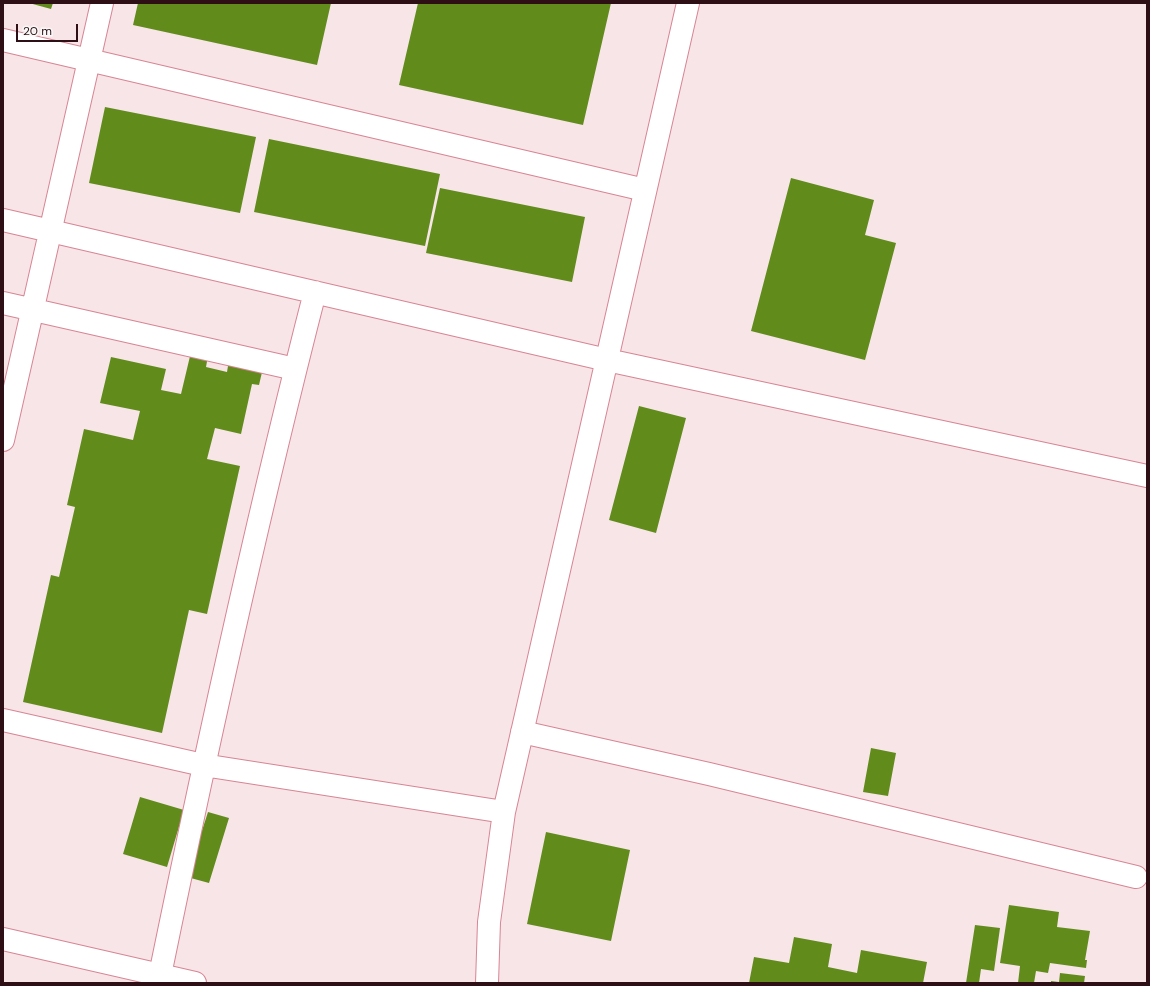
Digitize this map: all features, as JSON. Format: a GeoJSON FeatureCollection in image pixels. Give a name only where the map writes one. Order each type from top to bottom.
{"type":"FeatureCollection","features":[{"type":"Feature","properties":{"kind":"lane"},"geometry":{"type":"LineString","coordinates":[[3,440],[102,3]]}},
{"type":"Feature","properties":{"kind":"lane"},"geometry":{"type":"LineString","coordinates":[[487,983],[489,922],[504,812],[688,3]]}},
{"type":"Feature","properties":{"kind":"lane"},"geometry":{"type":"LineString","coordinates":[[3,40],[645,190]]}},
{"type":"Feature","properties":{"kind":"lane"},"geometry":{"type":"LineString","coordinates":[[3,220],[607,360],[1147,476]]}},
{"type":"Feature","properties":{"kind":"lane"},"geometry":{"type":"LineString","coordinates":[[160,975],[203,765],[295,369],[315,292]]}},
{"type":"Feature","properties":{"kind":"lane"},"geometry":{"type":"LineString","coordinates":[[3,303],[295,369]]}},
{"type":"Feature","properties":{"kind":"lane"},"geometry":{"type":"LineString","coordinates":[[3,720],[203,765],[504,812]]}},
{"type":"Feature","properties":{"kind":"lane"},"geometry":{"type":"LineString","coordinates":[[522,732],[709,774],[1136,877]]}},
{"type":"Feature","properties":{"kind":"lane"},"geometry":{"type":"LineString","coordinates":[[3,939],[195,983]]}},
{"type":"Feature","properties":{"kind":"building"},"geometry":{"type":"Polygon","coordinates":[[[29,3],[53,3],[51,9],[29,3]]]}},
{"type":"Feature","properties":{"kind":"building"},"geometry":{"type":"Polygon","coordinates":[[[138,3],[331,3],[317,65],[133,25],[138,3]]]}},
{"type":"Feature","properties":{"kind":"building"},"geometry":{"type":"Polygon","coordinates":[[[418,3],[611,3],[583,125],[399,85],[418,3]]]}},
{"type":"Feature","properties":{"kind":"building"},"geometry":{"type":"Polygon","coordinates":[[[105,107],[256,137],[240,213],[89,183],[105,107]]]}},
{"type":"Feature","properties":{"kind":"building"},"geometry":{"type":"Polygon","coordinates":[[[269,139],[440,174],[425,246],[254,212],[269,139]]]}},
{"type":"Feature","properties":{"kind":"building"},"geometry":{"type":"Polygon","coordinates":[[[791,178],[874,200],[865,235],[896,243],[865,360],[751,331],[791,178]]]}},
{"type":"Feature","properties":{"kind":"building"},"geometry":{"type":"Polygon","coordinates":[[[440,188],[585,217],[572,282],[426,253],[440,188]]]}},
{"type":"Feature","properties":{"kind":"building"},"geometry":{"type":"Polygon","coordinates":[[[191,352],[208,356],[206,367],[227,372],[229,360],[263,368],[259,385],[252,384],[241,434],[215,428],[207,459],[240,466],[207,614],[189,610],[162,733],[23,702],[51,575],[59,577],[75,507],[67,505],[84,429],[133,440],[140,411],[100,403],[111,357],[166,369],[161,390],[181,394],[191,352]]]}},
{"type":"Feature","properties":{"kind":"building"},"geometry":{"type":"Polygon","coordinates":[[[639,406],[686,418],[656,533],[609,520],[639,406]]]}},
{"type":"Feature","properties":{"kind":"building"},"geometry":{"type":"Polygon","coordinates":[[[871,748],[896,753],[888,796],[863,792],[871,748]]]}},
{"type":"Feature","properties":{"kind":"building"},"geometry":{"type":"Polygon","coordinates":[[[140,797],[184,810],[167,867],[123,854],[140,797]]]}},
{"type":"Feature","properties":{"kind":"building"},"geometry":{"type":"Polygon","coordinates":[[[208,812],[229,818],[209,883],[187,877],[208,812]]]}},
{"type":"Feature","properties":{"kind":"building"},"geometry":{"type":"Polygon","coordinates":[[[546,832],[630,850],[611,941],[527,924],[546,832]]]}},
{"type":"Feature","properties":{"kind":"building"},"geometry":{"type":"Polygon","coordinates":[[[1009,905],[1059,912],[1057,927],[1090,931],[1085,960],[1087,960],[1086,968],[1050,963],[1048,973],[1036,971],[1034,983],[1018,983],[1020,966],[1000,963],[1009,905]]]}},
{"type":"Feature","properties":{"kind":"building"},"geometry":{"type":"Polygon","coordinates":[[[975,925],[1000,928],[994,971],[981,969],[979,983],[966,983],[975,925]]]}},
{"type":"Feature","properties":{"kind":"building"},"geometry":{"type":"Polygon","coordinates":[[[794,937],[832,944],[828,967],[857,973],[861,950],[927,962],[923,983],[749,983],[754,957],[789,963],[794,937]]]}},
{"type":"Feature","properties":{"kind":"building"},"geometry":{"type":"Polygon","coordinates":[[[1060,973],[1085,976],[1084,983],[1051,983],[1051,981],[1059,982],[1060,973]]]}}]}
